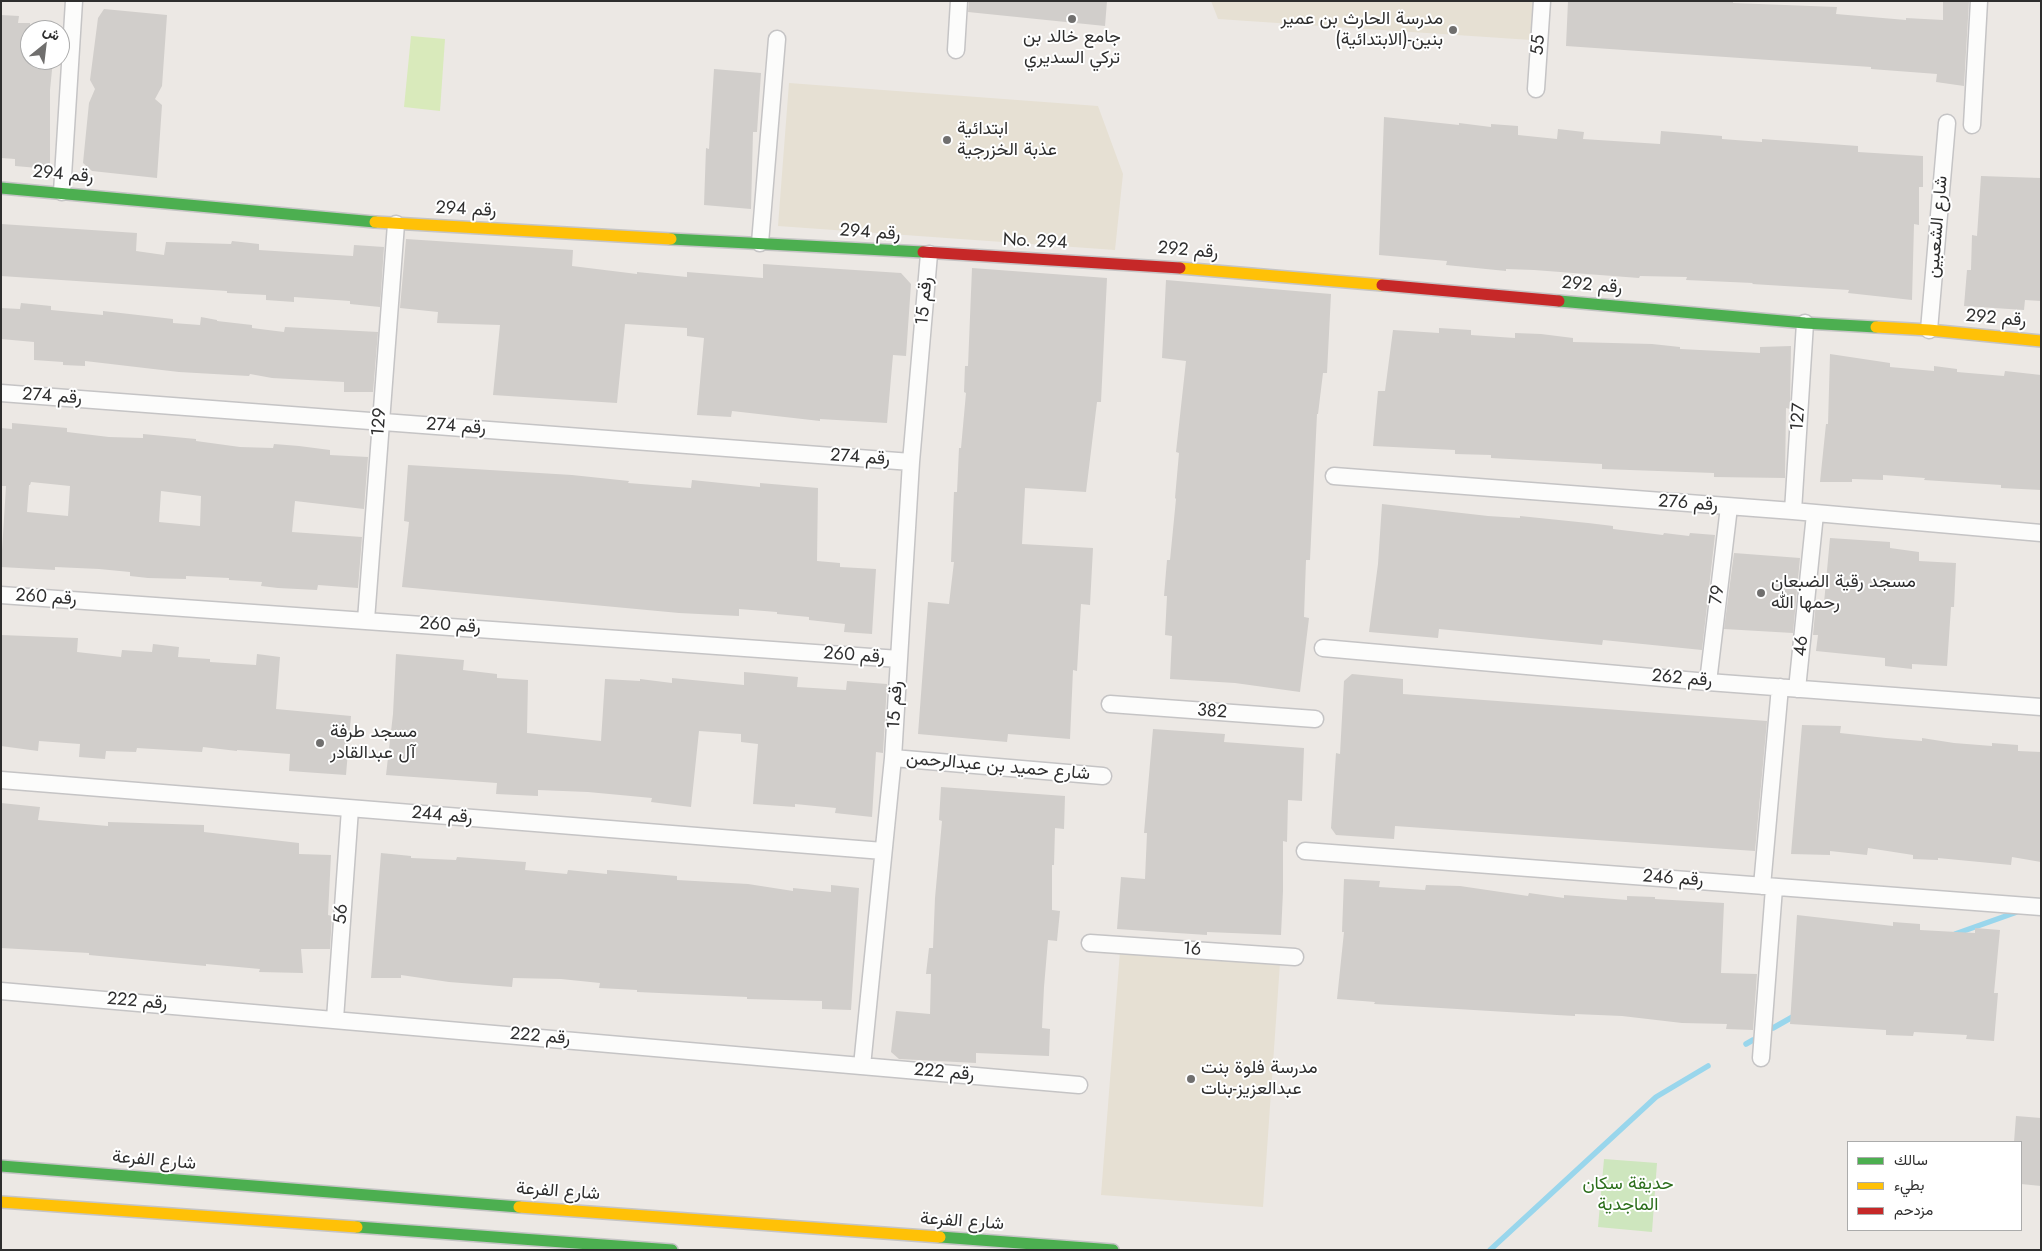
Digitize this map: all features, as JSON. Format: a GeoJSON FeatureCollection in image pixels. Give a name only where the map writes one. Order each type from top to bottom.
{"type":"FeatureCollection","features":[{"type":"Feature","properties":{"kind":"street"},"geometry":{"type":"LineString","coordinates":[[62,192],[74,1]]}},
{"type":"Feature","properties":{"kind":"street"},"geometry":{"type":"LineString","coordinates":[[956,50],[959,1]]}},
{"type":"Feature","properties":{"kind":"street","name":"55"},"geometry":{"type":"LineString","coordinates":[[1536,88],[1542,1]]}},
{"type":"Feature","properties":{"kind":"street"},"geometry":{"type":"LineString","coordinates":[[1972,125],[1979,1]]}},
{"type":"Feature","properties":{"kind":"street"},"geometry":{"type":"LineString","coordinates":[[760,243],[777,38]]}},
{"type":"Feature","properties":{"kind":"street","name":"شارع الشعبين"},"geometry":{"type":"LineString","coordinates":[[1929,330],[1946,123]]}},
{"type":"Feature","properties":{"kind":"street","name":"رقم 294"},"geometry":{"type":"LineString","coordinates":[[1,188],[62,192],[396,224],[929,254]]}},
{"type":"Feature","properties":{"kind":"street","name":"129"},"geometry":{"type":"LineString","coordinates":[[366,620],[396,224]]}},
{"type":"Feature","properties":{"kind":"street","name":"No. 294"},"geometry":{"type":"LineString","coordinates":[[929,254],[1140,264]]}},
{"type":"Feature","properties":{"kind":"street","name":"رقم 15"},"geometry":{"type":"LineString","coordinates":[[862,1066],[893,758],[911,462],[929,254]]}},
{"type":"Feature","properties":{"kind":"street","name":"رقم 292"},"geometry":{"type":"LineString","coordinates":[[1140,264],[1805,323],[1929,330],[2041,341]]}},
{"type":"Feature","properties":{"kind":"street","name":"127"},"geometry":{"type":"LineString","coordinates":[[1793,511],[1805,323]]}},
{"type":"Feature","properties":{"kind":"street","name":"رقم 274"},"geometry":{"type":"LineString","coordinates":[[1,393],[911,462]]}},
{"type":"Feature","properties":{"kind":"street","name":"رقم 276"},"geometry":{"type":"LineString","coordinates":[[1334,476],[1793,511],[2041,533]]}},
{"type":"Feature","properties":{"kind":"street","name":"79"},"geometry":{"type":"LineString","coordinates":[[1708,682],[1728,507]]}},
{"type":"Feature","properties":{"kind":"street","name":"46"},"geometry":{"type":"LineString","coordinates":[[1797,688],[1815,514]]}},
{"type":"Feature","properties":{"kind":"street","name":"رقم 260"},"geometry":{"type":"LineString","coordinates":[[1,595],[898,659]]}},
{"type":"Feature","properties":{"kind":"street","name":"رقم 262"},"geometry":{"type":"LineString","coordinates":[[1323,648],[1708,682],[2041,707]]}},
{"type":"Feature","properties":{"kind":"street"},"geometry":{"type":"LineString","coordinates":[[1761,1058],[1768,887],[1780,687]]}},
{"type":"Feature","properties":{"kind":"street","name":"382"},"geometry":{"type":"LineString","coordinates":[[1110,704],[1315,719]]}},
{"type":"Feature","properties":{"kind":"street","name":"شارع حميد بن عبدالرحمن"},"geometry":{"type":"LineString","coordinates":[[893,758],[1102,776]]}},
{"type":"Feature","properties":{"kind":"street","name":"رقم 244"},"geometry":{"type":"LineString","coordinates":[[1,780],[883,851]]}},
{"type":"Feature","properties":{"kind":"street","name":"56"},"geometry":{"type":"LineString","coordinates":[[335,1019],[350,809]]}},
{"type":"Feature","properties":{"kind":"street","name":"رقم 246"},"geometry":{"type":"LineString","coordinates":[[1306,851],[2041,907]]}},
{"type":"Feature","properties":{"kind":"street","name":"16"},"geometry":{"type":"LineString","coordinates":[[1090,942],[1295,957]]}},
{"type":"Feature","properties":{"kind":"street","name":"رقم 222"},"geometry":{"type":"LineString","coordinates":[[1,991],[1079,1085]]}},
{"type":"Feature","properties":{"kind":"street","name":"شارع الفرعة"},"geometry":{"type":"LineString","coordinates":[[1,1166],[356,1195],[1112,1250]]}},
{"type":"Feature","properties":{"kind":"street"},"geometry":{"type":"LineString","coordinates":[[1,1202],[506,1244],[672,1250]]}},
{"type":"Feature","properties":{"kind":"shaded area","name":"مدرسة الحارث بن عمير (الابتدائية)-بنين"},"geometry":{"type":"Polygon","coordinates":[[[1211,1],[1533,1],[1531,40],[1218,19],[1211,1]]]}},
{"type":"Feature","properties":{"kind":"shaded area","name":"ابتدائية عذبة الخزرجية"},"geometry":{"type":"Polygon","coordinates":[[[789,83],[1098,106],[1123,174],[1115,250],[778,226],[789,83]]]}},
{"type":"Feature","properties":{"kind":"shaded area","name":"مدرسة فلوة بنت عبدالعزيز-بنات"},"geometry":{"type":"Polygon","coordinates":[[[1120,951],[1280,963],[1263,1207],[1101,1195],[1120,951]]]}},
{"type":"Feature","properties":{"kind":"green space"},"geometry":{"type":"Polygon","coordinates":[[[411,36],[445,39],[440,111],[404,107],[411,36]]]}},
{"type":"Feature","properties":{"kind":"green space","name":"حديقة سكان الماجدية"},"geometry":{"type":"Polygon","coordinates":[[[1604,1159],[1657,1163],[1652,1232],[1598,1227],[1604,1159]]]}},
{"type":"Feature","properties":{"kind":"building","name":"جامع خالد بن تركي السديري"},"geometry":{"type":"Polygon","coordinates":[[[969,1],[1107,1],[1105,26],[968,12],[969,1]]]}},
{"type":"Feature","properties":{"kind":"building"},"geometry":{"type":"Polygon","coordinates":[[[1568,1],[1733,1],[1733,3],[1837,7],[1836,14],[1906,20],[1906,18],[1943,20],[1943,1],[1969,1],[1964,86],[1936,82],[1937,74],[1871,69],[1871,67],[1566,46],[1568,1]]]}},
{"type":"Feature","properties":{"kind":"building"},"geometry":{"type":"Polygon","coordinates":[[[104,9],[167,15],[162,86],[155,99],[162,105],[157,178],[92,171],[83,163],[89,103],[95,89],[90,80],[98,18],[104,9]]]}},
{"type":"Feature","properties":{"kind":"building"},"geometry":{"type":"Polygon","coordinates":[[[1,15],[19,16],[20,70],[52,70],[50,90],[50,169],[15,166],[15,159],[1,158],[1,15]]]}},
{"type":"Feature","properties":{"kind":"building"},"geometry":{"type":"Polygon","coordinates":[[[714,69],[761,73],[757,132],[753,132],[751,209],[704,205],[706,148],[709,149],[714,69]]]}},
{"type":"Feature","properties":{"kind":"building"},"geometry":{"type":"Polygon","coordinates":[[[1384,117],[1459,125],[1459,123],[1491,127],[1491,124],[1518,126],[1518,135],[1557,139],[1558,129],[1584,132],[1583,139],[1660,144],[1661,131],[1722,136],[1722,139],[1762,142],[1762,139],[1858,146],[1858,152],[1923,156],[1923,187],[1919,187],[1919,225],[1914,224],[1912,300],[1848,293],[1849,290],[1686,280],[1687,277],[1640,276],[1639,278],[1534,270],[1506,269],[1506,271],[1446,265],[1447,261],[1379,255],[1384,117]]]}},
{"type":"Feature","properties":{"kind":"building"},"geometry":{"type":"Polygon","coordinates":[[[1981,176],[2041,178],[2041,301],[2025,300],[2024,310],[1964,306],[1967,270],[1971,270],[1972,235],[1977,236],[1981,176]]]}},
{"type":"Feature","properties":{"kind":"building"},"geometry":{"type":"Polygon","coordinates":[[[1,224],[137,233],[136,251],[164,255],[166,242],[231,244],[232,241],[259,244],[259,250],[353,256],[354,245],[384,247],[380,307],[350,304],[350,301],[294,297],[294,302],[266,300],[266,295],[227,293],[227,291],[1,276],[1,224]]]}},
{"type":"Feature","properties":{"kind":"building"},"geometry":{"type":"Polygon","coordinates":[[[406,239],[573,250],[572,266],[637,274],[637,272],[687,277],[687,272],[763,278],[763,264],[901,273],[911,284],[906,356],[893,355],[887,423],[820,419],[820,421],[732,411],[731,417],[697,415],[704,338],[687,336],[687,328],[625,324],[617,403],[493,395],[500,325],[437,323],[438,312],[400,308],[406,239]]]}},
{"type":"Feature","properties":{"kind":"building"},"geometry":{"type":"Polygon","coordinates":[[[972,268],[1107,278],[1101,402],[1097,402],[1086,492],[1025,488],[1022,544],[1093,548],[1090,605],[1081,604],[1077,671],[1073,670],[1070,739],[1008,734],[1007,742],[918,734],[928,602],[949,604],[954,562],[951,562],[954,492],[957,492],[959,448],[961,448],[966,393],[964,392],[965,366],[968,366],[972,268]]]}},
{"type":"Feature","properties":{"kind":"building"},"geometry":{"type":"Polygon","coordinates":[[[1166,280],[1331,294],[1327,373],[1323,373],[1317,414],[1310,560],[1306,560],[1304,617],[1309,618],[1300,692],[1235,683],[1170,679],[1172,636],[1165,635],[1167,596],[1164,596],[1167,560],[1170,560],[1176,499],[1179,453],[1176,452],[1186,361],[1162,358],[1166,280]]]}},
{"type":"Feature","properties":{"kind":"building"},"geometry":{"type":"Polygon","coordinates":[[[21,303],[51,306],[51,310],[103,315],[103,311],[173,319],[173,323],[200,325],[201,317],[252,325],[252,328],[284,332],[285,327],[378,332],[373,392],[344,392],[344,382],[272,378],[250,374],[249,376],[179,372],[85,361],[85,366],[63,365],[63,362],[34,360],[34,342],[1,339],[1,308],[20,309],[21,303]]]}},
{"type":"Feature","properties":{"kind":"building"},"geometry":{"type":"Polygon","coordinates":[[[1439,328],[1471,330],[1471,335],[1515,338],[1515,333],[1541,334],[1573,338],[1573,342],[1652,344],[1680,347],[1680,349],[1760,353],[1760,347],[1791,346],[1790,409],[1786,408],[1785,478],[1714,477],[1714,473],[1602,469],[1602,464],[1491,458],[1491,455],[1455,454],[1455,450],[1373,446],[1378,391],[1385,391],[1393,330],[1439,333],[1439,328]]]}},
{"type":"Feature","properties":{"kind":"building"},"geometry":{"type":"Polygon","coordinates":[[[1830,354],[1890,363],[1890,367],[1934,371],[1934,366],[1957,369],[1957,372],[2004,376],[2005,371],[2041,375],[2041,490],[2001,488],[2001,485],[1924,480],[1925,478],[1883,475],[1883,480],[1852,479],[1852,482],[1820,482],[1826,424],[1828,424],[1830,354]]]}},
{"type":"Feature","properties":{"kind":"building"},"geometry":{"type":"Polygon","coordinates":[[[12,423],[67,428],[67,432],[109,437],[143,438],[143,434],[196,439],[196,441],[240,447],[273,448],[274,444],[330,450],[330,455],[368,457],[364,509],[295,501],[292,532],[362,537],[358,588],[318,585],[317,590],[278,588],[261,586],[262,582],[229,580],[229,578],[186,576],[186,579],[148,578],[130,576],[130,572],[99,569],[55,567],[55,570],[1,567],[6,486],[1,486],[1,428],[12,429],[12,423]],[[31,482],[29,485],[27,512],[68,516],[70,486],[31,482]],[[161,491],[159,522],[200,526],[201,496],[161,491]]]}},
{"type":"Feature","properties":{"kind":"building"},"geometry":{"type":"Polygon","coordinates":[[[408,465],[572,475],[629,481],[628,483],[691,488],[692,480],[760,487],[760,483],[818,488],[817,561],[840,563],[840,567],[876,569],[872,634],[844,632],[845,624],[809,620],[809,617],[777,614],[777,612],[739,609],[739,616],[679,613],[402,587],[409,522],[404,521],[408,465]]]}},
{"type":"Feature","properties":{"kind":"building"},"geometry":{"type":"Polygon","coordinates":[[[1382,504],[1488,516],[1520,518],[1520,516],[1588,523],[1613,526],[1613,529],[1663,535],[1664,533],[1689,536],[1690,533],[1715,535],[1702,650],[1603,640],[1602,645],[1439,629],[1438,638],[1369,632],[1378,564],[1382,504]]]}},
{"type":"Feature","properties":{"kind":"building"},"geometry":{"type":"Polygon","coordinates":[[[1830,538],[1890,542],[1890,548],[1919,552],[1919,561],[1956,563],[1954,607],[1951,607],[1947,666],[1912,664],[1912,669],[1885,666],[1885,658],[1816,651],[1818,635],[1813,635],[1816,602],[1824,603],[1830,538]]]}},
{"type":"Feature","properties":{"kind":"building","name":"مسجد رقية الضبعان رحمها الله"},"geometry":{"type":"Polygon","coordinates":[[[1734,553],[1800,558],[1793,633],[1724,629],[1734,553]]]}},
{"type":"Feature","properties":{"kind":"building"},"geometry":{"type":"Polygon","coordinates":[[[1,635],[78,638],[77,652],[121,657],[122,650],[152,652],[153,644],[179,647],[178,657],[210,659],[210,662],[256,665],[257,654],[280,657],[276,709],[351,716],[346,775],[289,771],[290,754],[203,747],[202,752],[137,748],[136,752],[106,751],[105,759],[79,757],[80,744],[39,741],[38,751],[1,746],[1,635]]]}},
{"type":"Feature","properties":{"kind":"building"},"geometry":{"type":"Polygon","coordinates":[[[396,654],[464,660],[463,670],[497,674],[497,678],[528,680],[527,733],[601,741],[605,679],[640,681],[640,679],[672,683],[672,678],[744,685],[744,672],[798,677],[797,687],[846,690],[847,681],[887,684],[883,753],[876,752],[872,817],[835,813],[836,808],[795,804],[795,807],[753,804],[758,744],[741,742],[741,734],[699,731],[691,807],[651,802],[652,798],[588,792],[538,790],[538,796],[496,794],[497,783],[386,775],[393,714],[396,654]]]}},
{"type":"Feature","properties":{"kind":"building"},"geometry":{"type":"Polygon","coordinates":[[[1352,674],[1403,679],[1403,694],[1767,721],[1755,851],[1395,826],[1394,839],[1336,835],[1331,828],[1336,753],[1340,754],[1344,681],[1352,674]]]}},
{"type":"Feature","properties":{"kind":"building"},"geometry":{"type":"Polygon","coordinates":[[[1802,725],[1841,726],[1840,733],[1886,738],[1922,741],[1922,738],[1992,746],[1992,743],[2018,745],[2018,751],[2041,752],[2041,862],[2012,857],[2011,865],[1938,858],[1938,860],[1913,859],[1913,855],[1868,848],[1867,855],[1830,851],[1830,855],[1791,854],[1802,725]]]}},
{"type":"Feature","properties":{"kind":"building"},"geometry":{"type":"Polygon","coordinates":[[[1153,729],[1225,734],[1224,742],[1304,748],[1302,801],[1288,800],[1287,842],[1283,841],[1281,935],[1207,932],[1207,935],[1117,929],[1121,877],[1145,879],[1147,833],[1144,833],[1153,729]]]}},
{"type":"Feature","properties":{"kind":"building"},"geometry":{"type":"Polygon","coordinates":[[[941,787],[1065,796],[1064,829],[1055,828],[1054,865],[1052,865],[1052,910],[1060,911],[1057,941],[1048,940],[1044,987],[1042,1028],[1050,1029],[1049,1056],[976,1053],[976,1063],[899,1059],[891,1052],[896,1011],[930,1014],[931,974],[926,974],[929,948],[933,948],[935,898],[942,821],[939,820],[941,787]]]}},
{"type":"Feature","properties":{"kind":"building"},"geometry":{"type":"Polygon","coordinates":[[[1,803],[40,807],[38,820],[108,826],[108,822],[204,825],[204,832],[299,843],[299,854],[331,855],[328,915],[332,916],[330,949],[301,949],[303,973],[259,972],[260,969],[206,964],[206,966],[89,955],[89,953],[1,948],[1,803]]]}},
{"type":"Feature","properties":{"kind":"building"},"geometry":{"type":"Polygon","coordinates":[[[381,853],[411,856],[411,858],[456,860],[457,857],[526,862],[525,870],[567,874],[568,870],[607,874],[607,870],[677,876],[677,880],[748,884],[793,891],[793,888],[831,892],[831,885],[859,888],[851,1010],[822,1009],[822,1001],[747,999],[747,997],[637,992],[637,990],[599,988],[600,983],[561,979],[513,978],[512,987],[449,982],[401,975],[401,978],[371,978],[381,853]]]}},
{"type":"Feature","properties":{"kind":"building"},"geometry":{"type":"Polygon","coordinates":[[[1344,879],[1380,881],[1379,887],[1425,890],[1426,885],[1460,886],[1528,896],[1529,893],[1564,898],[1564,895],[1627,900],[1627,896],[1655,897],[1655,899],[1724,903],[1721,973],[1757,974],[1753,1030],[1726,1029],[1727,1024],[1682,1023],[1622,1016],[1557,1015],[1374,1004],[1375,1002],[1337,999],[1344,932],[1342,932],[1344,879]]]}},
{"type":"Feature","properties":{"kind":"building"},"geometry":{"type":"Polygon","coordinates":[[[1797,915],[1893,926],[1893,922],[1920,924],[1920,930],[1975,933],[1975,928],[2000,930],[1994,993],[1998,993],[1994,1041],[1966,1039],[1967,1035],[1914,1032],[1913,1036],[1886,1035],[1886,1030],[1790,1024],[1797,915]]]}},
{"type":"Feature","properties":{"kind":"building"},"geometry":{"type":"Polygon","coordinates":[[[2016,1116],[2041,1118],[2041,1186],[2022,1184],[2022,1141],[2014,1141],[2016,1116]]]}},
{"type":"Feature","properties":{"kind":"waterway"},"geometry":{"type":"LineString","coordinates":[[1955,934],[2017,912]]}},
{"type":"Feature","properties":{"kind":"waterway"},"geometry":{"type":"LineString","coordinates":[[1773,1028],[1796,1015]]}},
{"type":"Feature","properties":{"kind":"waterway"},"geometry":{"type":"LineString","coordinates":[[1746,1044],[1753,1040]]}},
{"type":"Feature","properties":{"kind":"waterway"},"geometry":{"type":"LineString","coordinates":[[1490,1250],[1656,1097],[1708,1066]]}},
{"type":"Feature","properties":{"kind":"traffic: fast"},"geometry":{"type":"LineString","coordinates":[[1,188],[375,222]]}},
{"type":"Feature","properties":{"kind":"traffic: fast"},"geometry":{"type":"LineString","coordinates":[[671,239],[923,252]]}},
{"type":"Feature","properties":{"kind":"traffic: fast"},"geometry":{"type":"LineString","coordinates":[[1559,301],[1805,323],[1876,327]]}},
{"type":"Feature","properties":{"kind":"traffic: fast"},"geometry":{"type":"LineString","coordinates":[[1,1166],[519,1207]]}},
{"type":"Feature","properties":{"kind":"traffic: fast"},"geometry":{"type":"LineString","coordinates":[[357,1227],[672,1250]]}},
{"type":"Feature","properties":{"kind":"traffic: fast"},"geometry":{"type":"LineString","coordinates":[[940,1237],[1113,1250]]}},
{"type":"Feature","properties":{"kind":"traffic: slow"},"geometry":{"type":"LineString","coordinates":[[375,222],[671,239]]}},
{"type":"Feature","properties":{"kind":"traffic: slow"},"geometry":{"type":"LineString","coordinates":[[1180,268],[1382,285]]}},
{"type":"Feature","properties":{"kind":"traffic: slow"},"geometry":{"type":"LineString","coordinates":[[1876,327],[2041,341]]}},
{"type":"Feature","properties":{"kind":"traffic: slow"},"geometry":{"type":"LineString","coordinates":[[1,1202],[357,1227]]}},
{"type":"Feature","properties":{"kind":"traffic: slow"},"geometry":{"type":"LineString","coordinates":[[519,1207],[940,1237]]}},
{"type":"Feature","properties":{"kind":"traffic: jam"},"geometry":{"type":"LineString","coordinates":[[923,252],[1180,268]]}},
{"type":"Feature","properties":{"kind":"traffic: jam"},"geometry":{"type":"LineString","coordinates":[[1382,285],[1559,301]]}},
{"type":"Feature","properties":{"kind":"place","name":"جامع خالد بن تركي السديري"},"geometry":{"type":"Point","coordinates":[1072,19]}},
{"type":"Feature","properties":{"kind":"place","name":"مدرسة الحارث بن عمير (الابتدائية)-بنين"},"geometry":{"type":"Point","coordinates":[1453,30]}},
{"type":"Feature","properties":{"kind":"place","name":"ابتدائية عذبة الخزرجية"},"geometry":{"type":"Point","coordinates":[947,140]}},
{"type":"Feature","properties":{"kind":"place","name":"مسجد رقية الضبعان رحمها الله"},"geometry":{"type":"Point","coordinates":[1761,593]}},
{"type":"Feature","properties":{"kind":"place","name":"مسجد طرفة آل عبدالقادر"},"geometry":{"type":"Point","coordinates":[320,743]}},
{"type":"Feature","properties":{"kind":"place","name":"مدرسة فلوة بنت عبدالعزيز-بنات"},"geometry":{"type":"Point","coordinates":[1191,1079]}}]}
